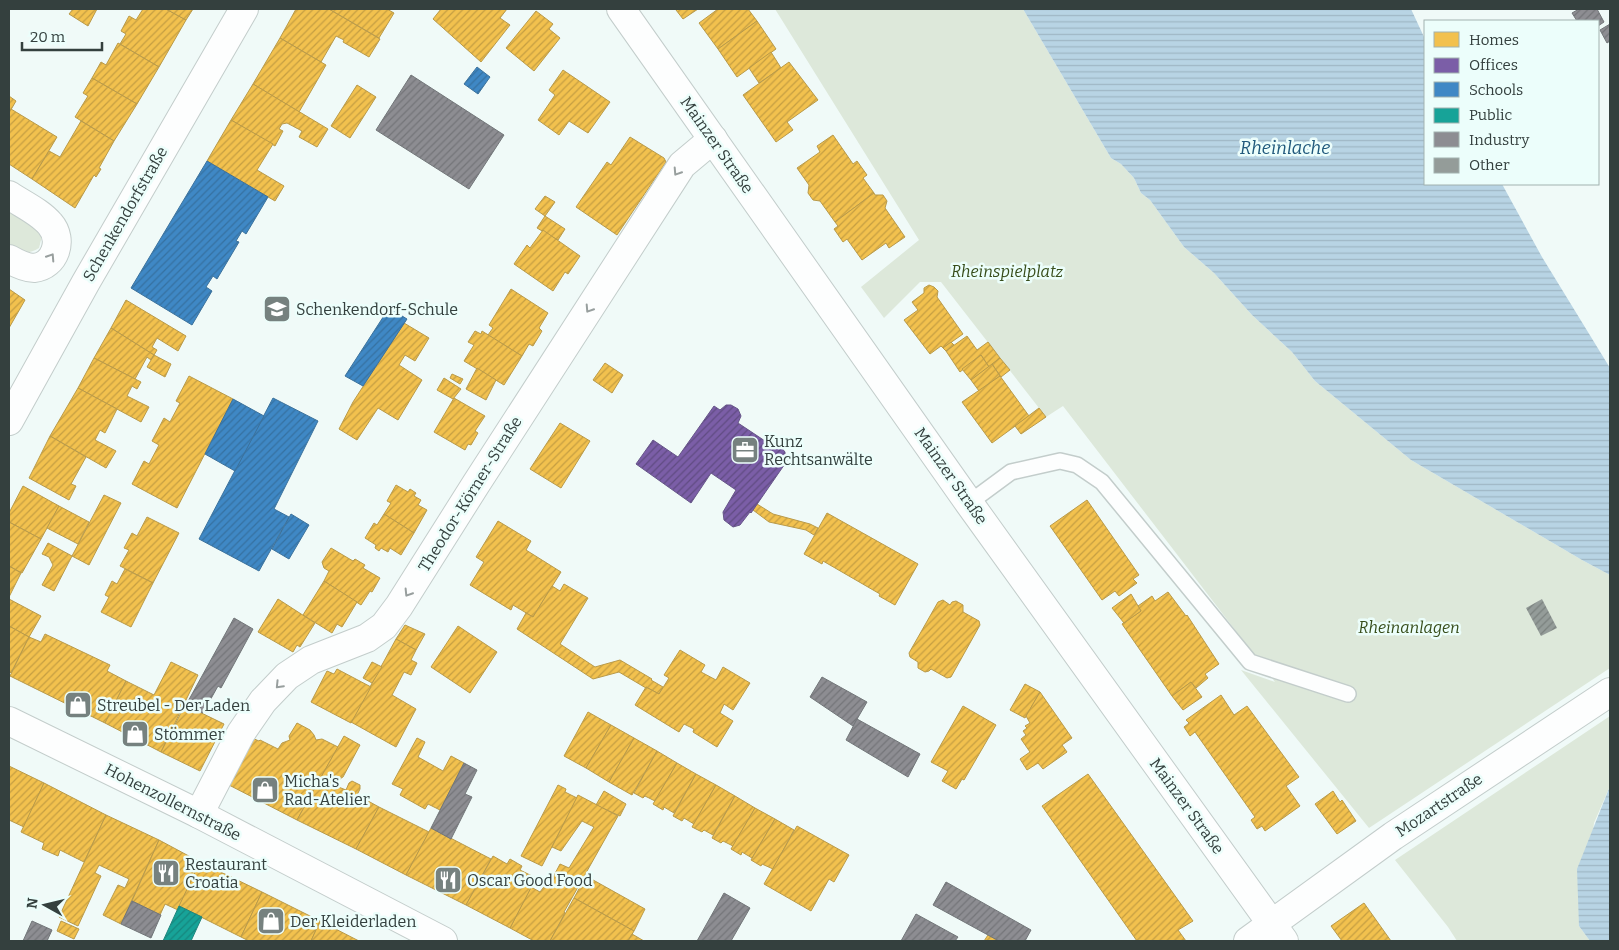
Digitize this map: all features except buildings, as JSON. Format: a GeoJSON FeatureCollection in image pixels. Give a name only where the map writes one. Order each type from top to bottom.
{"type":"FeatureCollection","features":[{"type":"Feature","properties":{"kind":"street","name":"Schenkendorfstraße"},"geometry":{"type":"LineString","coordinates":[[9,421],[86,282],[244,9]]}},
{"type":"Feature","properties":{"kind":"street","name":"Mainzer Straße"},"geometry":{"type":"LineString","coordinates":[[621,9],[969,503],[1278,933]]}},
{"type":"Feature","properties":{"kind":"street","name":"Theodor-Körner-Straße"},"geometry":{"type":"LineString","coordinates":[[199,814],[241,734],[263,701],[287,676],[311,660],[367,638],[384,626],[400,606],[476,484],[682,165],[713,139]]}},
{"type":"Feature","properties":{"kind":"street"},"geometry":{"type":"LineString","coordinates":[[9,195],[50,224],[56,235],[57,245],[53,257],[45,265],[33,268],[23,266],[9,259]]}},
{"type":"Feature","properties":{"kind":"street","name":"Mozartstraße"},"geometry":{"type":"LineString","coordinates":[[1248,941],[1278,933],[1370,853],[1484,774],[1610,692]]}},
{"type":"Feature","properties":{"kind":"street","name":"Hohenzollernstraße"},"geometry":{"type":"LineString","coordinates":[[9,720],[199,814],[443,941]]}},
{"type":"Feature","properties":{"kind":"lane"},"geometry":{"type":"LineString","coordinates":[[969,503],[1011,472],[1060,461],[1077,465],[1102,482],[1250,662],[1348,694]]}},
{"type":"Feature","properties":{"kind":"green space","name":"Rheinanlagen"},"geometry":{"type":"Polygon","coordinates":[[[775,9],[1023,9],[1111,158],[1121,164],[1134,178],[1141,193],[1150,200],[1184,247],[1214,273],[1252,315],[1292,352],[1315,381],[1411,460],[1610,575],[1610,668],[1369,828],[1241,670],[1275,682],[1063,406],[1046,417],[941,282],[920,282],[884,318],[861,287],[919,240],[775,9]]]}},
{"type":"Feature","properties":{"kind":"green space"},"geometry":{"type":"Polygon","coordinates":[[[9,209],[33,225],[42,236],[39,248],[31,252],[24,252],[9,244],[9,209]]]}},
{"type":"Feature","properties":{"kind":"green space"},"geometry":{"type":"Polygon","coordinates":[[[1610,716],[1610,786],[1594,823],[1579,926],[1590,941],[1457,941],[1395,860],[1610,716]]]}},
{"type":"Feature","properties":{"kind":"water","name":"Rheinlache"},"geometry":{"type":"Polygon","coordinates":[[[1023,9],[1411,9],[1424,37],[1424,185],[1503,185],[1542,257],[1610,368],[1610,575],[1411,460],[1315,381],[1292,352],[1252,315],[1214,273],[1184,247],[1150,200],[1141,193],[1134,178],[1121,164],[1111,158],[1023,9]]]}},
{"type":"Feature","properties":{"kind":"water"},"geometry":{"type":"Polygon","coordinates":[[[1610,786],[1610,941],[1590,941],[1579,926],[1577,869],[1610,786]]]}},
{"type":"Feature","properties":{"kind":"place","name":"Schenkendorf-Schule"},"geometry":{"type":"Point","coordinates":[277,309]}},
{"type":"Feature","properties":{"kind":"place","name":"Kunz Rechtsanwälte"},"geometry":{"type":"Point","coordinates":[745,450]}},
{"type":"Feature","properties":{"kind":"place","name":"Streubel - Der Laden"},"geometry":{"type":"Point","coordinates":[78,705]}},
{"type":"Feature","properties":{"kind":"place","name":"Stömmer"},"geometry":{"type":"Point","coordinates":[135,734]}},
{"type":"Feature","properties":{"kind":"place","name":"Micha's Rad-Atelier"},"geometry":{"type":"Point","coordinates":[265,790]}},
{"type":"Feature","properties":{"kind":"place","name":"Restaurant Croatia"},"geometry":{"type":"Point","coordinates":[166,873]}},
{"type":"Feature","properties":{"kind":"place","name":"Oscar Good Food"},"geometry":{"type":"Point","coordinates":[448,880]}},
{"type":"Feature","properties":{"kind":"place","name":"Der Kleiderladen"},"geometry":{"type":"Point","coordinates":[271,921]}},
{"type":"Feature","properties":{"kind":"park label","name":"Rheinspielplatz"},"geometry":{"type":"Point","coordinates":[1007,271]}}]}
